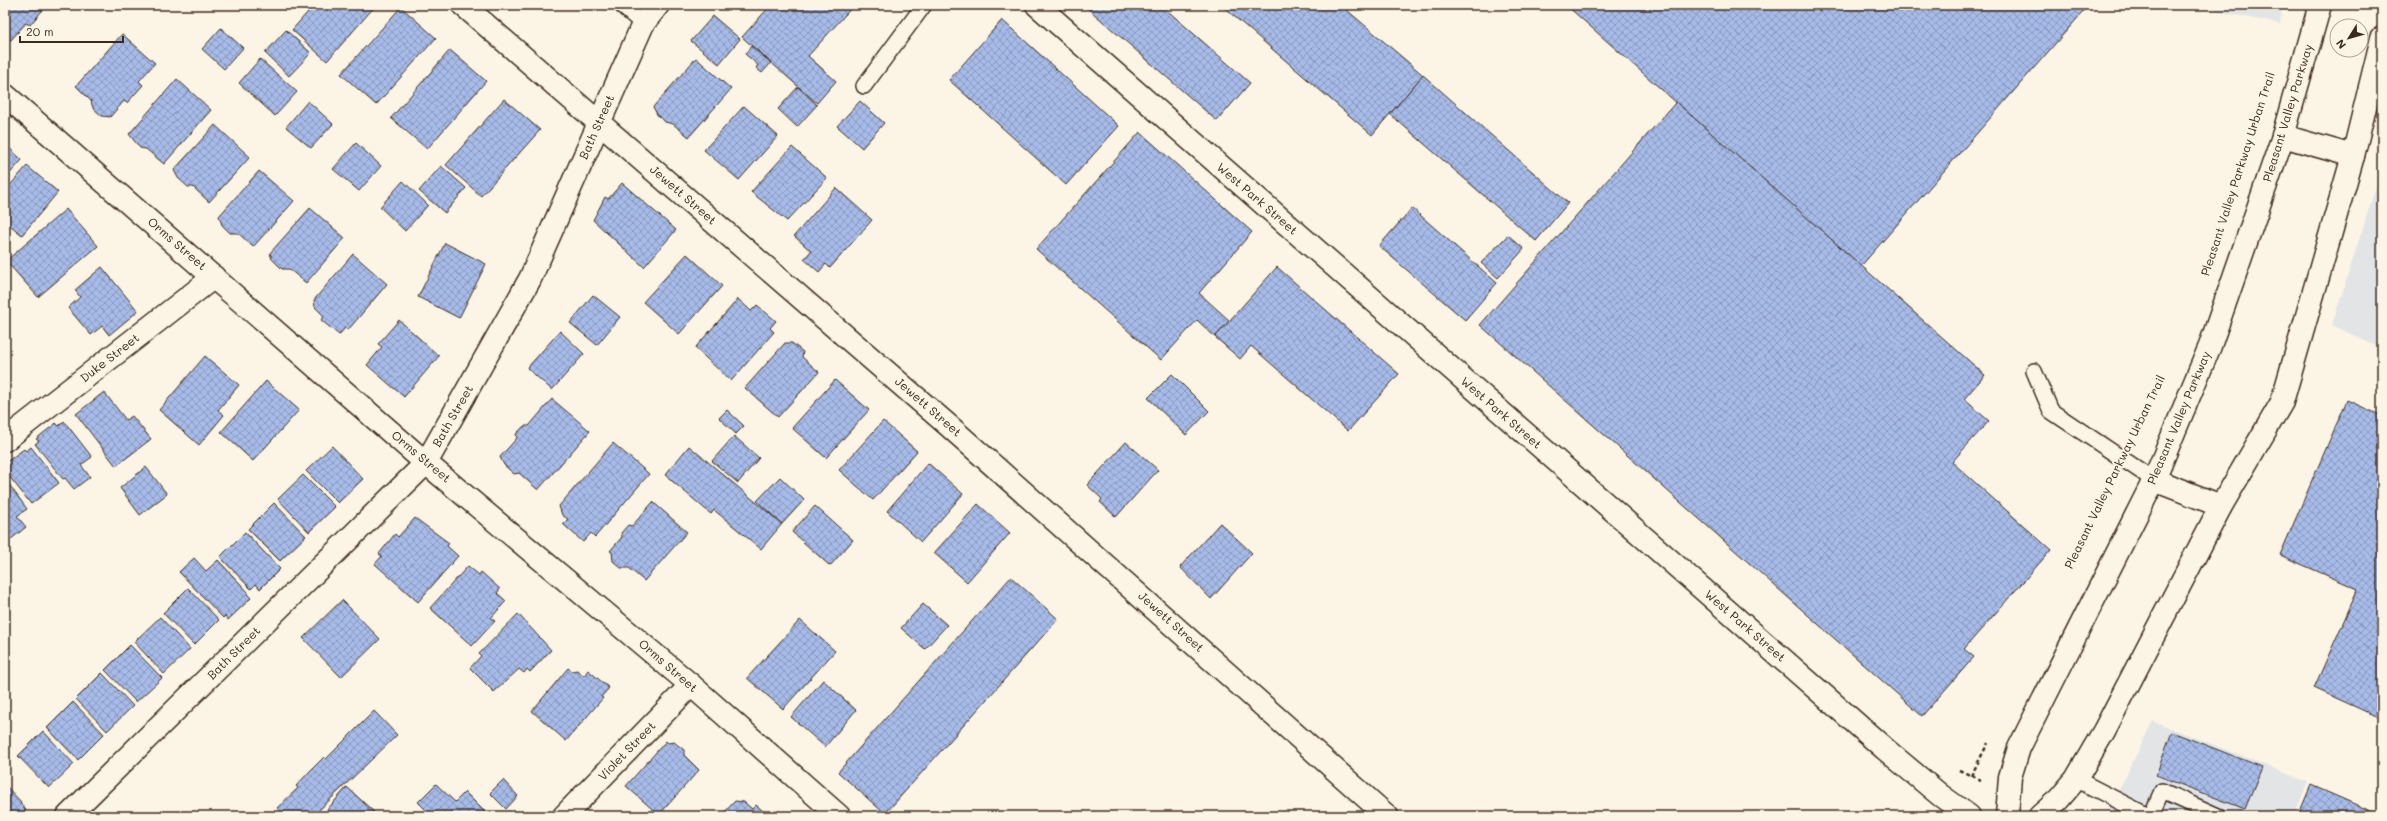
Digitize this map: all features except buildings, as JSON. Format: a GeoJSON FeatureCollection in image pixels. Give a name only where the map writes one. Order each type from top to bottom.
{"type":"FeatureCollection","features":[{"type":"Feature","properties":{"kind":"street","name":"Jewett Street"},"geometry":{"type":"LineString","coordinates":[[463,5],[1114,571],[1387,816]]}},
{"type":"Feature","properties":{"kind":"street","name":"Bath Street"},"geometry":{"type":"LineString","coordinates":[[68,816],[426,463],[530,279],[643,24],[658,5]]}},
{"type":"Feature","properties":{"kind":"street","name":"West Park Street"},"geometry":{"type":"LineString","coordinates":[[1037,5],[1885,749],[1940,795],[1969,816]]}},
{"type":"Feature","properties":{"kind":"street","name":"Pleasant Valley Parkway"},"geometry":{"type":"LineString","coordinates":[[2007,816],[2010,777],[2019,748],[2154,480],[2210,346],[2282,136],[2320,5]]}},
{"type":"Feature","properties":{"kind":"street"},"geometry":{"type":"LineString","coordinates":[[2040,816],[2059,799],[2076,779],[2104,731],[2221,506],[2282,402],[2354,156],[2382,38]]}},
{"type":"Feature","properties":{"kind":"street","name":"Orms Street"},"geometry":{"type":"LineString","coordinates":[[5,95],[426,463],[691,685],[839,816]]}},
{"type":"Feature","properties":{"kind":"street"},"geometry":{"type":"LineString","coordinates":[[2282,136],[2354,156]]}},
{"type":"Feature","properties":{"kind":"street","name":"Duke Street"},"geometry":{"type":"LineString","coordinates":[[5,440],[214,277]]}},
{"type":"Feature","properties":{"kind":"street"},"geometry":{"type":"LineString","coordinates":[[2154,480],[2221,506]]}},
{"type":"Feature","properties":{"kind":"street","name":"Violet Street"},"geometry":{"type":"LineString","coordinates":[[564,816],[691,685]]}},
{"type":"Feature","properties":{"kind":"lane"},"geometry":{"type":"LineString","coordinates":[[621,5],[643,24]]}},
{"type":"Feature","properties":{"kind":"lane"},"geometry":{"type":"LineString","coordinates":[[864,86],[924,5]]}},
{"type":"Feature","properties":{"kind":"lane"},"geometry":{"type":"LineString","coordinates":[[2034,371],[2051,411],[2154,480]]}},
{"type":"Feature","properties":{"kind":"lane"},"geometry":{"type":"LineString","coordinates":[[2076,779],[2149,816],[2162,791],[2218,816]]}},
{"type":"Feature","properties":{"kind":"path"},"geometry":{"type":"LineString","coordinates":[[1971,776],[1991,737]]}},
{"type":"Feature","properties":{"kind":"shaded area"},"geometry":{"type":"Polygon","coordinates":[[[2210,5],[2282,5],[2280,24],[2217,11],[2210,5]]]}},
{"type":"Feature","properties":{"kind":"shaded area"},"geometry":{"type":"Polygon","coordinates":[[[2382,168],[2382,349],[2332,325],[2382,168]]]}},
{"type":"Feature","properties":{"kind":"shaded area"},"geometry":{"type":"Polygon","coordinates":[[[2153,721],[2308,782],[2294,816],[2106,816],[2153,721]]]}}]}
